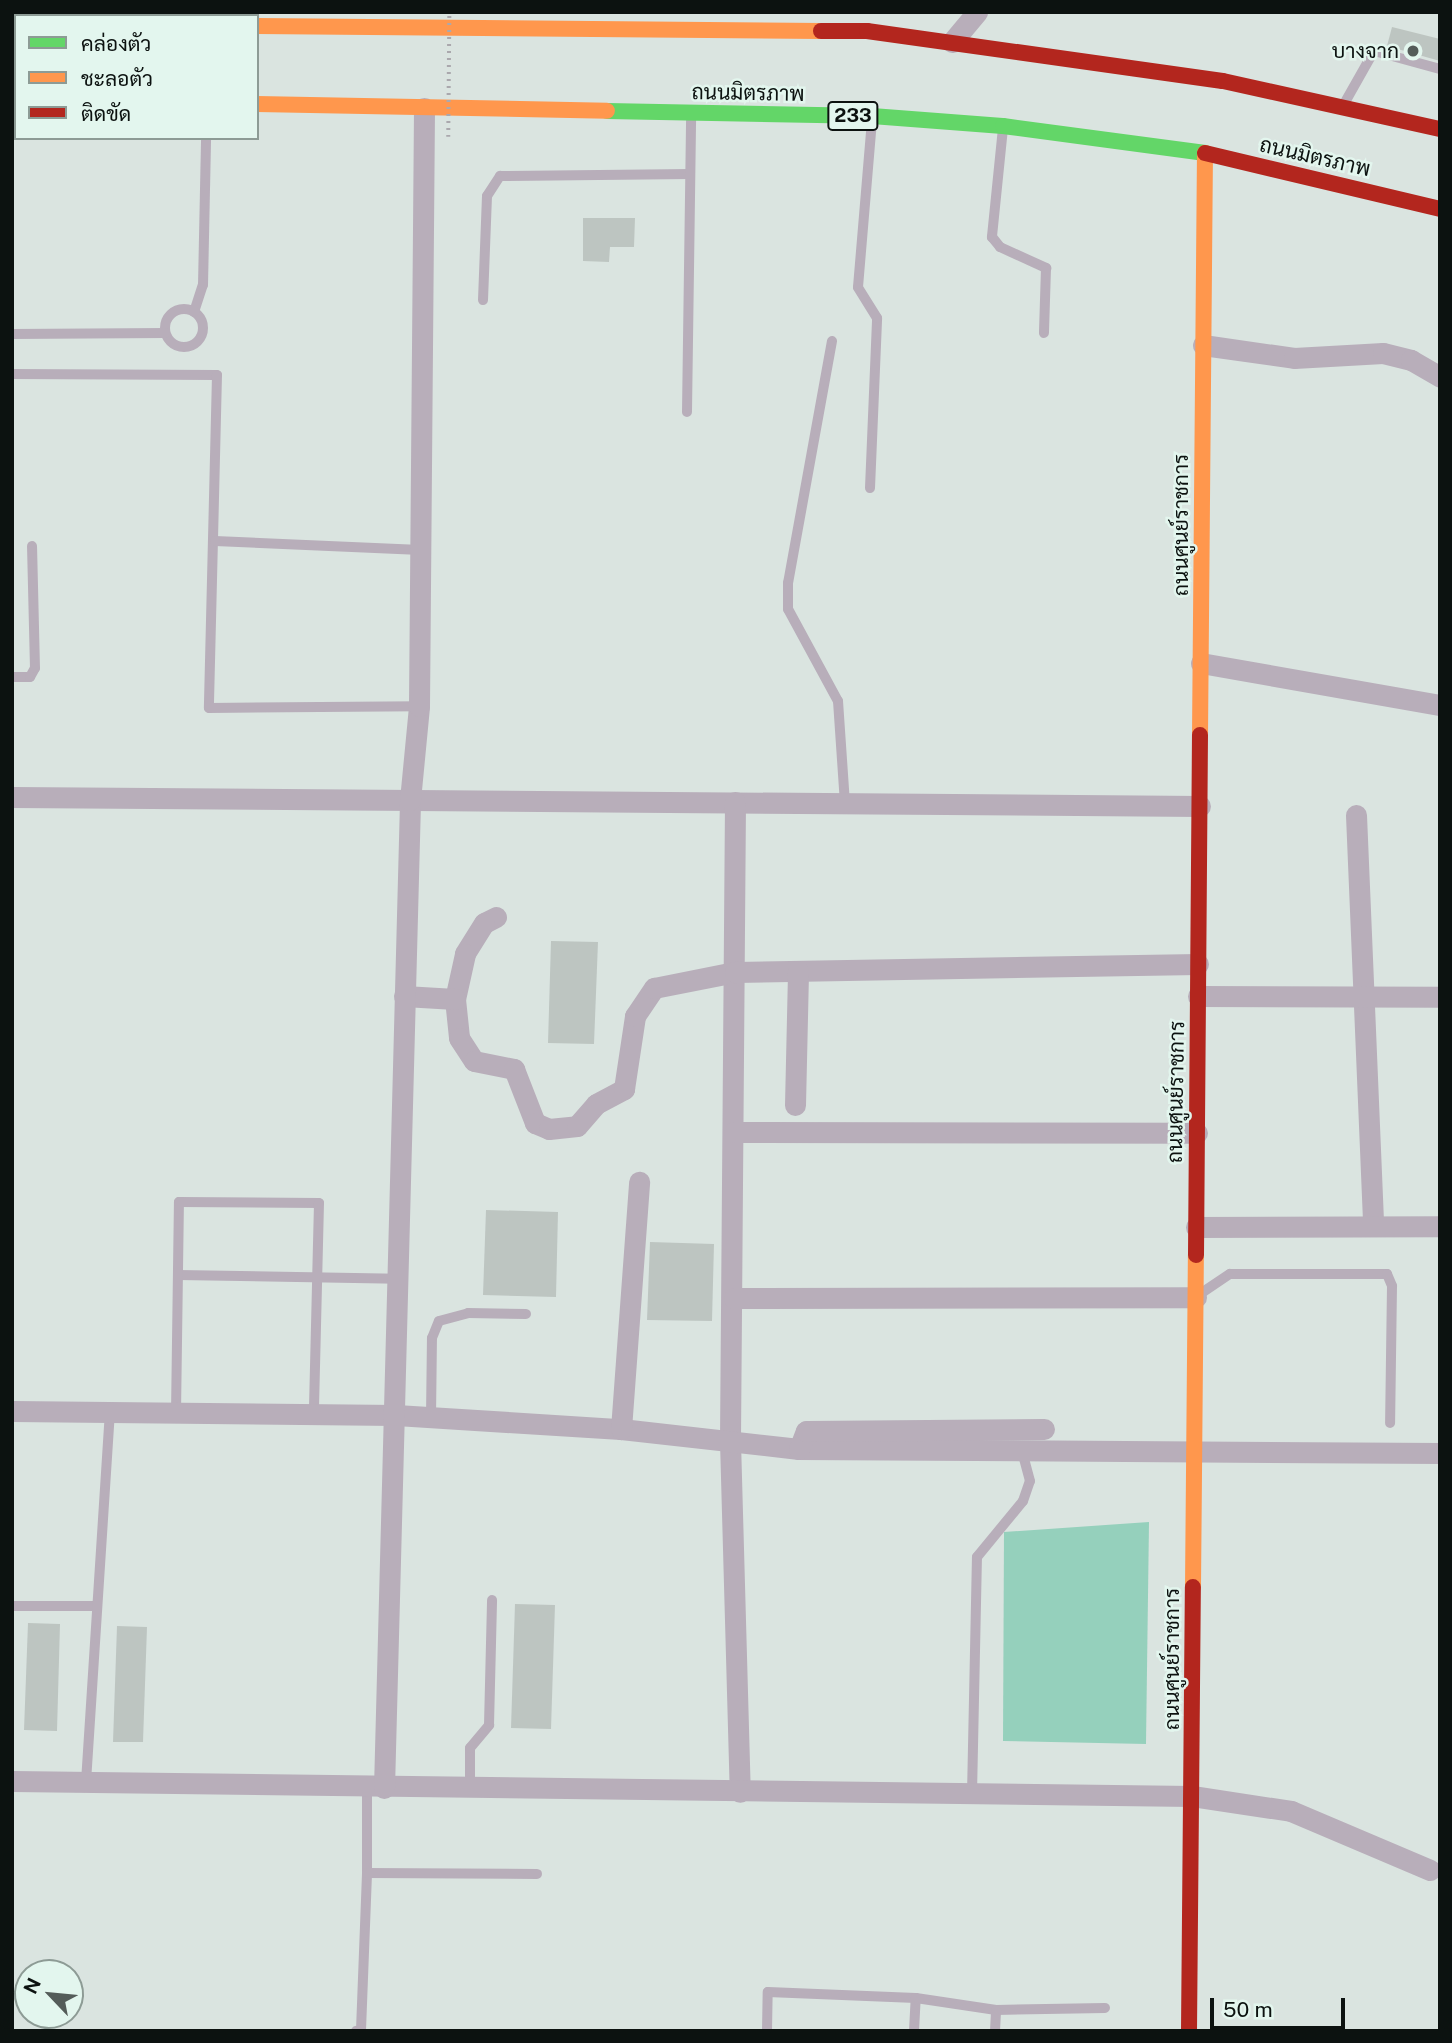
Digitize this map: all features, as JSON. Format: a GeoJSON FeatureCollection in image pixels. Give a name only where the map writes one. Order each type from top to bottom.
{"type":"FeatureCollection","features":[{"type":"Feature","properties":{"kind":"main road"},"geometry":{"type":"LineString","coordinates":[[259,18],[869,22],[952,43],[1223,81],[1343,104],[1440,129]]}},
{"type":"Feature","properties":{"kind":"main road"},"geometry":{"type":"LineString","coordinates":[[259,26],[305,19]]}},
{"type":"Feature","properties":{"kind":"main road","name":"ถนนมิตรภาพ"},"geometry":{"type":"LineString","coordinates":[[259,104],[872,116],[1003,127],[1205,153],[1440,209]]}},
{"type":"Feature","properties":{"kind":"main road","name":"ถนนศูนย์ราชการ"},"geometry":{"type":"LineString","coordinates":[[1189,2031],[1205,153]]}},
{"type":"Feature","properties":{"kind":"street"},"geometry":{"type":"LineString","coordinates":[[952,43],[976,12]]}},
{"type":"Feature","properties":{"kind":"street"},"geometry":{"type":"LineString","coordinates":[[376,1788],[396,1415],[410,800],[419,706],[424,108]]}},
{"type":"Feature","properties":{"kind":"street"},"geometry":{"type":"LineString","coordinates":[[1203,345],[1294,358],[1383,353],[1411,360],[1440,377]]}},
{"type":"Feature","properties":{"kind":"street"},"geometry":{"type":"LineString","coordinates":[[1201,663],[1440,705]]}},
{"type":"Feature","properties":{"kind":"street"},"geometry":{"type":"LineString","coordinates":[[12,797],[1200,806]]}},
{"type":"Feature","properties":{"kind":"street"},"geometry":{"type":"LineString","coordinates":[[736,802],[734,1298],[730,1441],[740,1791]]}},
{"type":"Feature","properties":{"kind":"street"},"geometry":{"type":"LineString","coordinates":[[1356,815],[1373,1226]]}},
{"type":"Feature","properties":{"kind":"street"},"geometry":{"type":"LineString","coordinates":[[496,917],[484,923],[470,944],[455,999],[466,1053],[486,1067],[514,1069],[535,1123],[565,1128],[577,1126],[597,1104],[624,1089],[642,998],[654,988],[735,972],[1198,964]]}},
{"type":"Feature","properties":{"kind":"street"},"geometry":{"type":"LineString","coordinates":[[795,1105],[798,971]]}},
{"type":"Feature","properties":{"kind":"street"},"geometry":{"type":"LineString","coordinates":[[404,996],[455,999]]}},
{"type":"Feature","properties":{"kind":"street"},"geometry":{"type":"LineString","coordinates":[[1198,996],[1440,997]]}},
{"type":"Feature","properties":{"kind":"street"},"geometry":{"type":"LineString","coordinates":[[734,1132],[1197,1133]]}},
{"type":"Feature","properties":{"kind":"street"},"geometry":{"type":"LineString","coordinates":[[621,1429],[639,1182]]}},
{"type":"Feature","properties":{"kind":"street"},"geometry":{"type":"LineString","coordinates":[[1196,1227],[1440,1226]]}},
{"type":"Feature","properties":{"kind":"street"},"geometry":{"type":"LineString","coordinates":[[734,1298],[1196,1297]]}},
{"type":"Feature","properties":{"kind":"street"},"geometry":{"type":"LineString","coordinates":[[12,1411],[396,1415],[621,1429],[799,1449],[1440,1453]]}},
{"type":"Feature","properties":{"kind":"street"},"geometry":{"type":"LineString","coordinates":[[799,1449],[806,1431],[1044,1429]]}},
{"type":"Feature","properties":{"kind":"street"},"geometry":{"type":"LineString","coordinates":[[12,1781],[376,1788],[1192,1796],[1291,1811],[1430,1870]]}},
{"type":"Feature","properties":{"kind":"lane"},"geometry":{"type":"LineString","coordinates":[[1343,104],[1374,51],[1440,69]]}},
{"type":"Feature","properties":{"kind":"lane"},"geometry":{"type":"LineString","coordinates":[[687,412],[691,112]]}},
{"type":"Feature","properties":{"kind":"lane"},"geometry":{"type":"LineString","coordinates":[[870,488],[877,318],[858,287],[872,116]]}},
{"type":"Feature","properties":{"kind":"lane"},"geometry":{"type":"LineString","coordinates":[[1003,127],[992,237],[1000,247],[1048,272],[1044,333]]}},
{"type":"Feature","properties":{"kind":"lane"},"geometry":{"type":"LineString","coordinates":[[12,334],[166,332],[181,347],[197,342],[202,327],[194,312],[203,285],[206,140]]}},
{"type":"Feature","properties":{"kind":"lane"},"geometry":{"type":"LineString","coordinates":[[482,300],[487,197],[500,176],[690,174]]}},
{"type":"Feature","properties":{"kind":"lane"},"geometry":{"type":"LineString","coordinates":[[166,332],[175,312],[194,312]]}},
{"type":"Feature","properties":{"kind":"lane"},"geometry":{"type":"LineString","coordinates":[[832,341],[788,583],[788,609],[838,701],[845,803]]}},
{"type":"Feature","properties":{"kind":"lane"},"geometry":{"type":"LineString","coordinates":[[12,374],[217,375],[209,708],[419,706]]}},
{"type":"Feature","properties":{"kind":"lane"},"geometry":{"type":"LineString","coordinates":[[215,541],[421,550]]}},
{"type":"Feature","properties":{"kind":"lane"},"geometry":{"type":"LineString","coordinates":[[12,677],[30,677],[35,668],[32,546]]}},
{"type":"Feature","properties":{"kind":"lane"},"geometry":{"type":"LineString","coordinates":[[176,1413],[179,1202],[319,1203],[314,1414]]}},
{"type":"Feature","properties":{"kind":"lane"},"geometry":{"type":"LineString","coordinates":[[1196,1297],[1230,1274],[1387,1274],[1392,1286],[1390,1423]]}},
{"type":"Feature","properties":{"kind":"lane"},"geometry":{"type":"LineString","coordinates":[[178,1275],[397,1279]]}},
{"type":"Feature","properties":{"kind":"lane"},"geometry":{"type":"LineString","coordinates":[[431,1417],[432,1338],[439,1321],[468,1313],[526,1314]]}},
{"type":"Feature","properties":{"kind":"lane"},"geometry":{"type":"LineString","coordinates":[[86,1782],[110,1412]]}},
{"type":"Feature","properties":{"kind":"lane"},"geometry":{"type":"LineString","coordinates":[[972,1794],[977,1557],[1023,1501],[1030,1481],[1022,1452]]}},
{"type":"Feature","properties":{"kind":"lane"},"geometry":{"type":"LineString","coordinates":[[470,1789],[470,1748],[489,1726],[492,1600]]}},
{"type":"Feature","properties":{"kind":"lane"},"geometry":{"type":"LineString","coordinates":[[12,1606],[97,1606]]}},
{"type":"Feature","properties":{"kind":"lane"},"geometry":{"type":"LineString","coordinates":[[356,2031],[361,2030],[367,1873],[376,1788]]}},
{"type":"Feature","properties":{"kind":"lane"},"geometry":{"type":"LineString","coordinates":[[367,1873],[537,1874]]}},
{"type":"Feature","properties":{"kind":"lane"},"geometry":{"type":"LineString","coordinates":[[767,2031],[768,1992],[916,1998],[996,2010],[1105,2008]]}},
{"type":"Feature","properties":{"kind":"lane"},"geometry":{"type":"LineString","coordinates":[[914,2031],[916,1998]]}},
{"type":"Feature","properties":{"kind":"lane"},"geometry":{"type":"LineString","coordinates":[[995,2031],[996,2010]]}},
{"type":"Feature","properties":{"kind":"path"},"geometry":{"type":"LineString","coordinates":[[448,137],[449,12]]}},
{"type":"Feature","properties":{"kind":"shaded area"},"geometry":{"type":"Polygon","coordinates":[[[1149,1522],[1146,1744],[1003,1741],[1004,1532],[1149,1522]]]}},
{"type":"Feature","properties":{"kind":"building"},"geometry":{"type":"Polygon","coordinates":[[[1392,27],[1440,39],[1440,61],[1387,46],[1392,27]]]}},
{"type":"Feature","properties":{"kind":"building"},"geometry":{"type":"Polygon","coordinates":[[[583,218],[635,218],[634,247],[610,247],[609,262],[583,261],[583,218]]]}},
{"type":"Feature","properties":{"kind":"building"},"geometry":{"type":"Polygon","coordinates":[[[551,941],[598,942],[594,1044],[548,1043],[551,941]]]}},
{"type":"Feature","properties":{"kind":"building"},"geometry":{"type":"Polygon","coordinates":[[[486,1210],[558,1212],[556,1297],[483,1295],[486,1210]]]}},
{"type":"Feature","properties":{"kind":"building"},"geometry":{"type":"Polygon","coordinates":[[[650,1242],[714,1244],[712,1321],[647,1320],[650,1242]]]}},
{"type":"Feature","properties":{"kind":"building"},"geometry":{"type":"Polygon","coordinates":[[[515,1604],[555,1605],[551,1729],[511,1728],[515,1604]]]}},
{"type":"Feature","properties":{"kind":"building"},"geometry":{"type":"Polygon","coordinates":[[[28,1623],[60,1624],[57,1731],[24,1730],[28,1623]]]}},
{"type":"Feature","properties":{"kind":"building"},"geometry":{"type":"Polygon","coordinates":[[[117,1626],[147,1627],[143,1742],[113,1742],[117,1626]]]}},
{"type":"Feature","properties":{"kind":"traffic: fast"},"geometry":{"type":"LineString","coordinates":[[607,111],[872,116],[1003,126],[1205,153]]}},
{"type":"Feature","properties":{"kind":"traffic: slow"},"geometry":{"type":"LineString","coordinates":[[221,12],[232,14]]}},
{"type":"Feature","properties":{"kind":"traffic: slow"},"geometry":{"type":"LineString","coordinates":[[259,26],[821,31]]}},
{"type":"Feature","properties":{"kind":"traffic: slow"},"geometry":{"type":"LineString","coordinates":[[259,104],[607,111]]}},
{"type":"Feature","properties":{"kind":"traffic: slow"},"geometry":{"type":"LineString","coordinates":[[1200,735],[1205,153]]}},
{"type":"Feature","properties":{"kind":"traffic: slow"},"geometry":{"type":"LineString","coordinates":[[1193,1587],[1196,1255]]}},
{"type":"Feature","properties":{"kind":"traffic: jam"},"geometry":{"type":"LineString","coordinates":[[821,31],[867,31],[1223,81],[1440,129]]}},
{"type":"Feature","properties":{"kind":"traffic: jam"},"geometry":{"type":"LineString","coordinates":[[1205,153],[1440,209]]}},
{"type":"Feature","properties":{"kind":"traffic: jam"},"geometry":{"type":"LineString","coordinates":[[1196,1255],[1200,735]]}},
{"type":"Feature","properties":{"kind":"traffic: jam"},"geometry":{"type":"LineString","coordinates":[[1189,2031],[1193,1587]]}},
{"type":"Feature","properties":{"kind":"place","name":"บางจาก"},"geometry":{"type":"Point","coordinates":[1413,51]}}]}
